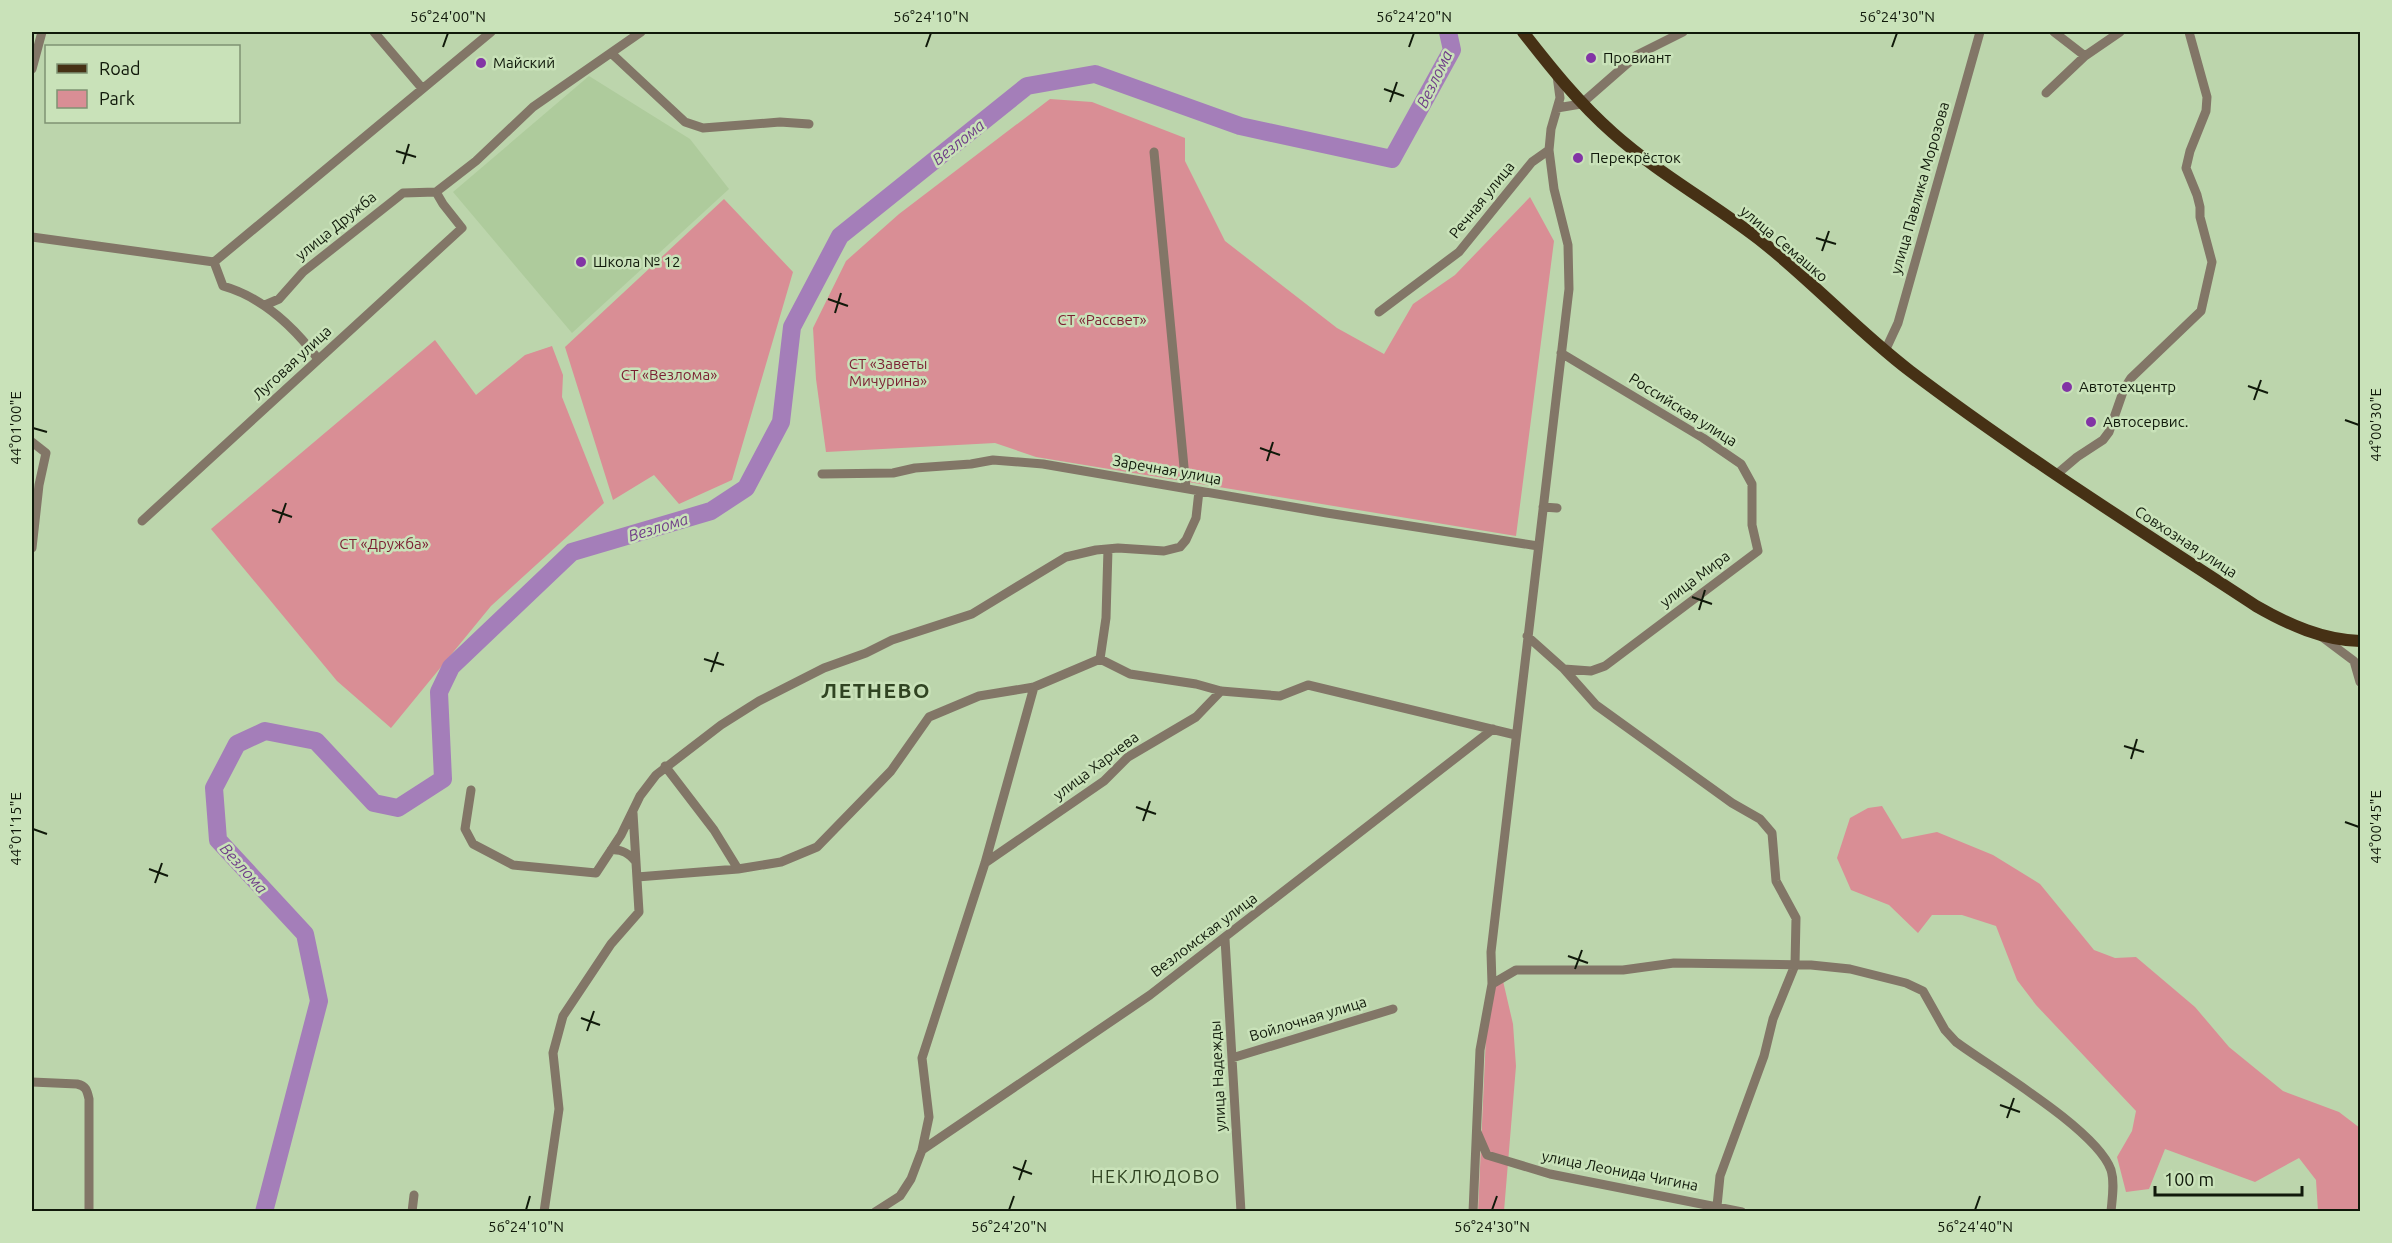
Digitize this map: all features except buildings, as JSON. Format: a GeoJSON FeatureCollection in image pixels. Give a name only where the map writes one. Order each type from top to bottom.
{"type":"FeatureCollection","features":[{"type":"Feature","properties":{"kind":"main road","name":"улица Семашко"},"geometry":{"type":"LineString","coordinates":[[1523,32],[1581,104],[1615,135],[1766,245],[1885,351],[2041,463]]}},
{"type":"Feature","properties":{"kind":"main road","name":"Совхозная улица"},"geometry":{"type":"LineString","coordinates":[[2041,463],[2256,606],[2320,636],[2361,641]]}},
{"type":"Feature","properties":{"kind":"street"},"geometry":{"type":"LineString","coordinates":[[32,69],[42,32]]}},
{"type":"Feature","properties":{"kind":"street"},"geometry":{"type":"LineString","coordinates":[[374,32],[421,87]]}},
{"type":"Feature","properties":{"kind":"street"},"geometry":{"type":"LineString","coordinates":[[32,237],[214,262],[421,87],[491,32]]}},
{"type":"Feature","properties":{"kind":"street"},"geometry":{"type":"LineString","coordinates":[[436,192],[476,161],[533,107],[641,32]]}},
{"type":"Feature","properties":{"kind":"street"},"geometry":{"type":"LineString","coordinates":[[1557,108],[1581,104],[1637,54],[1683,32]]}},
{"type":"Feature","properties":{"kind":"street","name":"улица Павлика Морозова"},"geometry":{"type":"LineString","coordinates":[[1885,351],[1898,323],[1980,32]]}},
{"type":"Feature","properties":{"kind":"street"},"geometry":{"type":"LineString","coordinates":[[2054,32],[2085,56]]}},
{"type":"Feature","properties":{"kind":"street"},"geometry":{"type":"LineString","coordinates":[[2046,93],[2085,56],[2120,32]]}},
{"type":"Feature","properties":{"kind":"street"},"geometry":{"type":"LineString","coordinates":[[2057,474],[2103,440],[2109,432],[2124,389],[2131,378],[2201,311],[2212,262],[2200,217],[2197,195],[2186,168],[2206,111],[2207,97],[2189,32]]}},
{"type":"Feature","properties":{"kind":"street"},"geometry":{"type":"LineString","coordinates":[[611,53],[685,122],[703,128],[788,122],[809,124]]}},
{"type":"Feature","properties":{"kind":"street"},"geometry":{"type":"LineString","coordinates":[[1473,1212],[1480,1050],[1492,984],[1491,952],[1570,265],[1568,244],[1554,189],[1549,150],[1551,129],[1560,98],[1557,76]]}},
{"type":"Feature","properties":{"kind":"street","name":"Речная улица"},"geometry":{"type":"LineString","coordinates":[[1379,312],[1458,252],[1532,162],[1549,150]]}},
{"type":"Feature","properties":{"kind":"street"},"geometry":{"type":"LineString","coordinates":[[1154,152],[1185,488]]}},
{"type":"Feature","properties":{"kind":"street","name":"Луговая улица"},"geometry":{"type":"LineString","coordinates":[[142,521],[462,228],[436,192]]}},
{"type":"Feature","properties":{"kind":"street","name":"улица Дружба"},"geometry":{"type":"LineString","coordinates":[[266,305],[279,299],[310,266],[403,193],[436,192]]}},
{"type":"Feature","properties":{"kind":"street"},"geometry":{"type":"LineString","coordinates":[[214,262],[223,286],[237,290],[266,305],[309,347],[318,359]]}},
{"type":"Feature","properties":{"kind":"street","name":"Российская улица"},"geometry":{"type":"LineString","coordinates":[[1561,353],[1703,438],[1741,464],[1752,484],[1752,525],[1758,551]]}},
{"type":"Feature","properties":{"kind":"street"},"geometry":{"type":"LineString","coordinates":[[32,442],[46,453],[39,485],[32,548]]}},
{"type":"Feature","properties":{"kind":"street","name":"Заречная улица"},"geometry":{"type":"LineString","coordinates":[[822,474],[893,472],[993,460],[1043,464],[1538,546]]}},
{"type":"Feature","properties":{"kind":"street"},"geometry":{"type":"LineString","coordinates":[[471,790],[465,829],[473,844],[513,865],[596,873],[645,788],[665,766],[721,725],[784,687],[892,640],[972,614],[1061,560],[1108,549],[1164,551],[1180,547],[1186,540],[1196,518],[1199,491]]}},
{"type":"Feature","properties":{"kind":"street"},"geometry":{"type":"LineString","coordinates":[[1543,507],[1557,508]]}},
{"type":"Feature","properties":{"kind":"street"},"geometry":{"type":"LineString","coordinates":[[1100,659],[1106,618],[1108,549]]}},
{"type":"Feature","properties":{"kind":"street","name":"улица Мира"},"geometry":{"type":"LineString","coordinates":[[1564,669],[1592,671],[1605,666],[1758,551]]}},
{"type":"Feature","properties":{"kind":"street"},"geometry":{"type":"LineString","coordinates":[[1527,636],[1564,669],[1581,689],[1608,714],[1732,803],[1747,810],[1766,824],[1772,832],[1776,881],[1797,918],[1795,965],[1773,1019],[1764,1056],[1720,1176],[1717,1206]]}},
{"type":"Feature","properties":{"kind":"street"},"geometry":{"type":"LineString","coordinates":[[2320,636],[2354,661],[2361,682]]}},
{"type":"Feature","properties":{"kind":"street"},"geometry":{"type":"LineString","coordinates":[[637,878],[738,869],[780,862],[817,847],[891,771],[929,717],[979,696],[1034,687],[1100,659],[1130,674],[1196,684],[1221,691],[1280,696],[1308,685],[1516,735]]}},
{"type":"Feature","properties":{"kind":"street"},"geometry":{"type":"LineString","coordinates":[[875,1212],[900,1196],[911,1179],[922,1150],[928,1117],[922,1058],[985,863],[1034,687]]}},
{"type":"Feature","properties":{"kind":"street","name":"улица Харчева"},"geometry":{"type":"LineString","coordinates":[[985,863],[1104,781],[1128,757],[1196,717],[1221,691]]}},
{"type":"Feature","properties":{"kind":"street","name":"Везломская улица"},"geometry":{"type":"LineString","coordinates":[[922,1150],[1150,995],[1493,729]]}},
{"type":"Feature","properties":{"kind":"street"},"geometry":{"type":"LineString","coordinates":[[665,766],[714,830],[738,869]]}},
{"type":"Feature","properties":{"kind":"street"},"geometry":{"type":"LineString","coordinates":[[544,1212],[559,1109],[553,1053],[563,1016],[611,944],[639,912],[633,811]]}},
{"type":"Feature","properties":{"kind":"street"},"geometry":{"type":"LineString","coordinates":[[611,850],[630,854],[636,862]]}},
{"type":"Feature","properties":{"kind":"street","name":"улица Надежды"},"geometry":{"type":"LineString","coordinates":[[1225,939],[1241,1212]]}},
{"type":"Feature","properties":{"kind":"street"},"geometry":{"type":"LineString","coordinates":[[1492,984],[1516,970],[1623,970],[1688,962],[1795,965],[1866,972],[1906,983],[1923,991],[1945,1030],[1956,1042],[2072,1125],[2101,1154],[2107,1162],[2112,1178],[2111,1212]]}},
{"type":"Feature","properties":{"kind":"street","name":"Войлочная улица"},"geometry":{"type":"LineString","coordinates":[[1232,1058],[1394,1009]]}},
{"type":"Feature","properties":{"kind":"street"},"geometry":{"type":"LineString","coordinates":[[32,1082],[76,1084],[84,1086],[87,1090],[89,1099],[89,1212]]}},
{"type":"Feature","properties":{"kind":"street","name":"улица Леонида Чигина"},"geometry":{"type":"LineString","coordinates":[[1475,1127],[1487,1155],[1550,1174],[1742,1212]]}},
{"type":"Feature","properties":{"kind":"street"},"geometry":{"type":"LineString","coordinates":[[412,1212],[414,1195]]}},
{"type":"Feature","properties":{"kind":"shaded area","name":"Школа № 12"},"geometry":{"type":"Polygon","coordinates":[[[589,76],[690,139],[729,189],[572,333],[453,192],[589,76]]]}},
{"type":"Feature","properties":{"kind":"green space","name":"СТ «Рассвет»"},"geometry":{"type":"Polygon","coordinates":[[[1050,99],[1092,102],[1185,138],[1185,161],[1225,241],[1337,328],[1384,354],[1413,304],[1455,275],[1530,197],[1554,241],[1516,536],[1036,457],[995,443],[826,452],[816,379],[813,328],[846,261],[899,214],[1050,99]]]}},
{"type":"Feature","properties":{"kind":"green space","name":"СТ «Везлома»"},"geometry":{"type":"Polygon","coordinates":[[[724,199],[793,272],[732,480],[679,504],[654,475],[613,500],[565,347],[724,199]]]}},
{"type":"Feature","properties":{"kind":"green space","name":"СТ «Дружба»"},"geometry":{"type":"Polygon","coordinates":[[[435,340],[476,395],[525,355],[552,346],[563,375],[562,397],[604,503],[491,606],[391,728],[337,681],[211,529],[435,340]]]}},
{"type":"Feature","properties":{"kind":"green space"},"geometry":{"type":"Polygon","coordinates":[[[1882,806],[1902,839],[1937,832],[1993,855],[2040,884],[2094,950],[2115,958],[2136,957],[2195,1007],[2229,1047],[2283,1091],[2339,1112],[2360,1128],[2360,1211],[2318,1211],[2316,1180],[2299,1158],[2255,1182],[2165,1149],[2149,1189],[2126,1192],[2117,1157],[2132,1131],[2136,1111],[2036,1005],[2017,980],[1996,926],[1962,915],[1932,915],[1918,933],[1889,905],[1851,890],[1837,858],[1850,818],[1868,808],[1882,806]]]}},
{"type":"Feature","properties":{"kind":"green space"},"geometry":{"type":"Polygon","coordinates":[[[1503,981],[1513,1024],[1516,1066],[1504,1211],[1478,1212],[1486,1036],[1492,984],[1503,981]]]}},
{"type":"Feature","properties":{"kind":"waterway","name":"Везлома"},"geometry":{"type":"LineString","coordinates":[[264,1212],[319,1001],[305,934],[218,840],[214,788],[237,744],[265,731],[316,741],[374,803],[398,808],[443,779],[439,692],[451,667],[572,552],[711,511],[746,488],[781,422],[792,327],[840,236],[1027,86],[1095,74],[1240,126],[1392,159],[1452,50],[1448,32]]}},
{"type":"Feature","properties":{"kind":"place","name":"Провиант"},"geometry":{"type":"Point","coordinates":[1591,58]}},
{"type":"Feature","properties":{"kind":"place","name":"Майский"},"geometry":{"type":"Point","coordinates":[481,63]}},
{"type":"Feature","properties":{"kind":"place","name":"Перекрёсток"},"geometry":{"type":"Point","coordinates":[1578,158]}},
{"type":"Feature","properties":{"kind":"place","name":"Школа № 12"},"geometry":{"type":"Point","coordinates":[581,262]}},
{"type":"Feature","properties":{"kind":"place","name":"Автотехцентр"},"geometry":{"type":"Point","coordinates":[2067,387]}},
{"type":"Feature","properties":{"kind":"place","name":"Автосервис."},"geometry":{"type":"Point","coordinates":[2091,422]}},
{"type":"Feature","properties":{"kind":"district","name":"ЛЕТНЕВО"},"geometry":{"type":"Point","coordinates":[876,691]}},
{"type":"Feature","properties":{"kind":"district","name":"НЕКЛЮДОВО"},"geometry":{"type":"Point","coordinates":[1156,1177]}},
{"type":"Feature","properties":{"kind":"park label","name":"СТ «Заветы Мичурина»"},"geometry":{"type":"Point","coordinates":[888,372]}}]}
